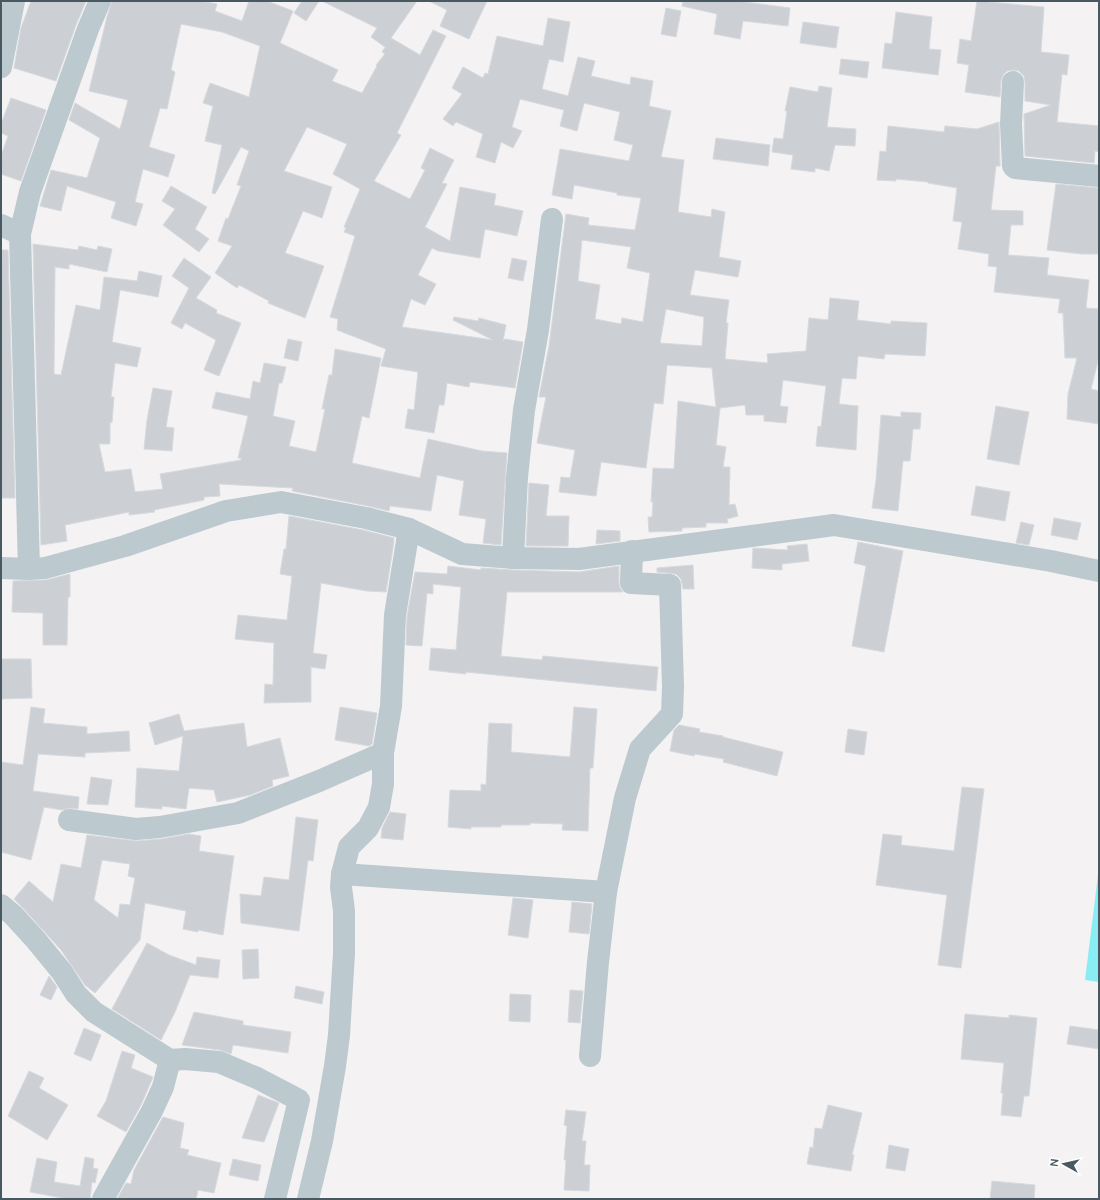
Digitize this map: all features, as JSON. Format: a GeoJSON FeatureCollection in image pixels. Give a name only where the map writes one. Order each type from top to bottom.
{"type":"FeatureCollection","features":[{"type":"Feature","properties":{"kind":"street"},"geometry":{"type":"LineString","coordinates":[[1,67],[14,1]]}},
{"type":"Feature","properties":{"kind":"street"},"geometry":{"type":"LineString","coordinates":[[29,569],[10,230],[30,192],[88,29],[100,1]]}},
{"type":"Feature","properties":{"kind":"street"},"geometry":{"type":"LineString","coordinates":[[1013,82],[1011,124],[1013,166],[1015,168],[1099,176]]}},
{"type":"Feature","properties":{"kind":"street"},"geometry":{"type":"LineString","coordinates":[[513,558],[517,477],[524,410],[538,330],[552,219]]}},
{"type":"Feature","properties":{"kind":"street"},"geometry":{"type":"LineString","coordinates":[[1,568],[45,568],[125,546],[226,512],[281,502],[366,518],[409,529],[462,554],[513,558],[579,559],[834,525],[1051,561],[1099,572]]}},
{"type":"Feature","properties":{"kind":"street"},"geometry":{"type":"LineString","coordinates":[[308,1199],[322,1142],[339,1035],[344,953],[344,911],[341,887],[342,874],[348,847],[368,828],[379,807],[383,784],[383,754],[391,706],[395,616],[409,529]]}},
{"type":"Feature","properties":{"kind":"street"},"geometry":{"type":"LineString","coordinates":[[590,1056],[606,892],[625,798],[640,749],[672,714],[673,687],[670,585],[631,583],[632,551]]}},
{"type":"Feature","properties":{"kind":"street"},"geometry":{"type":"LineString","coordinates":[[69,820],[136,829],[160,827],[238,813],[383,754]]}},
{"type":"Feature","properties":{"kind":"street"},"geometry":{"type":"LineString","coordinates":[[342,874],[606,892]]}},
{"type":"Feature","properties":{"kind":"street"},"geometry":{"type":"LineString","coordinates":[[1,905],[13,915],[34,939],[62,972],[76,994],[94,1012],[170,1060],[186,1059],[218,1062],[258,1078],[300,1100],[275,1199]]}},
{"type":"Feature","properties":{"kind":"street"},"geometry":{"type":"LineString","coordinates":[[103,1199],[152,1111],[163,1087],[170,1060]]}},
{"type":"Feature","properties":{"kind":"water"},"geometry":{"type":"Polygon","coordinates":[[[1099,867],[1099,982],[1085,980],[1099,867]]]}},
{"type":"Feature","properties":{"kind":"building"},"geometry":{"type":"Polygon","coordinates":[[[31,1],[86,1],[56,81],[14,68],[21,28],[31,1]]]}},
{"type":"Feature","properties":{"kind":"building"},"geometry":{"type":"Polygon","coordinates":[[[112,1],[201,1],[217,4],[215,11],[242,21],[249,1],[267,1],[293,11],[280,43],[338,70],[332,81],[362,93],[377,66],[376,65],[385,54],[382,52],[386,46],[385,47],[371,37],[377,28],[322,1],[417,1],[391,38],[420,55],[433,30],[446,36],[397,133],[401,135],[374,181],[410,199],[425,170],[421,168],[430,148],[454,160],[442,183],[447,184],[425,227],[450,241],[460,187],[496,194],[494,205],[523,211],[517,236],[485,229],[480,258],[438,251],[432,248],[418,275],[436,284],[425,305],[411,299],[402,327],[493,340],[453,320],[454,317],[478,321],[479,318],[506,325],[503,341],[505,339],[523,342],[515,388],[470,382],[469,387],[447,383],[444,405],[439,405],[434,433],[405,428],[408,409],[414,410],[418,372],[381,366],[386,349],[337,330],[338,319],[330,317],[355,236],[344,232],[346,228],[344,227],[360,189],[333,174],[347,144],[307,127],[284,171],[332,187],[322,218],[303,211],[285,253],[324,266],[305,318],[268,303],[269,301],[239,285],[237,288],[215,273],[232,246],[218,241],[226,218],[228,219],[241,186],[237,185],[249,151],[241,147],[215,194],[212,193],[222,145],[205,141],[213,106],[203,103],[210,83],[249,97],[260,46],[222,32],[181,24],[171,70],[175,72],[167,109],[160,108],[149,147],[175,155],[168,177],[143,169],[135,202],[143,204],[136,226],[111,218],[116,202],[67,186],[61,211],[40,206],[51,170],[87,178],[100,138],[69,120],[75,103],[120,129],[128,100],[89,91],[112,1]]]}},
{"type":"Feature","properties":{"kind":"building"},"geometry":{"type":"Polygon","coordinates":[[[302,1],[319,1],[306,21],[294,13],[302,1]]]}},
{"type":"Feature","properties":{"kind":"building"},"geometry":{"type":"Polygon","coordinates":[[[429,1],[487,1],[469,39],[440,26],[447,10],[429,1]]]}},
{"type":"Feature","properties":{"kind":"building"},"geometry":{"type":"Polygon","coordinates":[[[683,1],[738,1],[790,8],[788,26],[743,21],[740,39],[714,34],[717,14],[682,6],[683,1]]]}},
{"type":"Feature","properties":{"kind":"building"},"geometry":{"type":"Polygon","coordinates":[[[977,1],[1044,7],[1041,52],[1069,55],[1067,75],[1062,74],[1057,122],[1099,126],[1099,152],[1095,151],[1094,163],[1025,156],[1024,114],[1051,105],[1025,101],[1024,76],[1019,71],[1007,71],[1003,75],[1000,97],[965,92],[969,65],[957,63],[960,39],[971,41],[977,1]]]}},
{"type":"Feature","properties":{"kind":"building"},"geometry":{"type":"Polygon","coordinates":[[[666,8],[681,11],[676,37],[661,34],[666,8]]]}},
{"type":"Feature","properties":{"kind":"building"},"geometry":{"type":"Polygon","coordinates":[[[896,12],[932,17],[929,49],[941,50],[938,75],[882,68],[885,43],[892,44],[896,12]]]}},
{"type":"Feature","properties":{"kind":"building"},"geometry":{"type":"Polygon","coordinates":[[[548,18],[570,22],[563,62],[549,59],[542,89],[568,96],[578,57],[595,61],[591,76],[630,85],[631,77],[653,81],[649,106],[671,111],[661,157],[684,160],[678,212],[711,217],[712,209],[725,212],[719,257],[741,261],[738,277],[695,270],[690,295],[729,300],[726,323],[728,323],[725,359],[768,363],[767,354],[806,351],[809,318],[828,320],[830,298],[859,301],[857,320],[891,324],[891,321],[927,323],[925,356],[885,354],[884,359],[858,356],[856,379],[842,378],[839,404],[858,406],[856,450],[816,446],[818,426],[821,427],[826,386],[783,380],[780,406],[788,407],[786,423],[764,421],[764,415],[746,415],[745,405],[720,408],[716,445],[726,447],[723,467],[730,467],[729,505],[735,504],[738,516],[727,519],[728,523],[706,523],[706,527],[682,528],[682,531],[649,532],[648,517],[652,517],[653,502],[651,502],[653,468],[674,469],[678,401],[716,407],[712,368],[667,365],[663,404],[654,403],[646,468],[601,462],[596,496],[559,492],[561,477],[570,478],[575,450],[537,443],[546,397],[539,397],[549,346],[566,214],[589,218],[588,225],[635,230],[641,198],[617,195],[617,193],[574,185],[572,199],[552,195],[560,149],[629,161],[633,145],[614,140],[620,112],[584,103],[577,131],[560,126],[564,110],[520,99],[512,127],[522,131],[513,148],[501,142],[495,163],[476,157],[483,134],[456,122],[453,126],[443,119],[462,94],[452,88],[463,67],[483,78],[485,73],[488,74],[497,36],[543,46],[548,18]],[[582,240],[578,281],[600,285],[595,319],[621,324],[622,318],[643,322],[650,273],[627,268],[631,247],[582,240]],[[666,309],[660,343],[702,346],[704,317],[666,309]]]}},
{"type":"Feature","properties":{"kind":"building"},"geometry":{"type":"Polygon","coordinates":[[[803,22],[839,27],[836,48],[800,43],[803,22]]]}},
{"type":"Feature","properties":{"kind":"building"},"geometry":{"type":"Polygon","coordinates":[[[841,59],[869,62],[867,78],[839,74],[841,59]]]}},
{"type":"Feature","properties":{"kind":"building"},"geometry":{"type":"Polygon","coordinates":[[[819,86],[832,88],[827,127],[856,129],[855,146],[835,145],[829,171],[815,168],[815,172],[791,169],[793,155],[772,152],[774,138],[783,139],[787,111],[785,111],[790,87],[818,92],[819,86]]]}},
{"type":"Feature","properties":{"kind":"building"},"geometry":{"type":"Polygon","coordinates":[[[11,98],[46,110],[21,181],[1,174],[1,156],[8,136],[1,133],[1,124],[11,98]]]}},
{"type":"Feature","properties":{"kind":"building"},"geometry":{"type":"Polygon","coordinates":[[[999,122],[1000,166],[996,166],[991,210],[1023,211],[1023,225],[1011,225],[1008,255],[1049,258],[1047,275],[1089,280],[1086,308],[1099,309],[1099,357],[1091,389],[1099,391],[1099,424],[1067,419],[1068,394],[1077,358],[1065,358],[1063,313],[1058,313],[1060,299],[994,292],[997,267],[988,266],[989,254],[958,249],[962,222],[953,221],[957,188],[928,182],[896,179],[896,181],[877,180],[880,151],[886,152],[888,126],[944,132],[945,126],[977,129],[999,122]]]}},
{"type":"Feature","properties":{"kind":"building"},"geometry":{"type":"Polygon","coordinates":[[[716,138],[770,145],[768,166],[713,159],[716,138]]]}},
{"type":"Feature","properties":{"kind":"building"},"geometry":{"type":"Polygon","coordinates":[[[1056,184],[1099,188],[1099,254],[1082,254],[1047,250],[1056,184]]]}},
{"type":"Feature","properties":{"kind":"building"},"geometry":{"type":"Polygon","coordinates":[[[171,186],[207,207],[195,229],[209,239],[199,252],[163,225],[175,209],[162,201],[171,186]]]}},
{"type":"Feature","properties":{"kind":"building"},"geometry":{"type":"Polygon","coordinates":[[[33,244],[78,250],[79,246],[97,250],[98,246],[112,249],[107,272],[69,264],[69,269],[55,267],[54,374],[61,375],[76,305],[100,310],[104,277],[137,281],[139,271],[162,276],[158,297],[120,290],[112,342],[141,348],[137,367],[115,363],[111,397],[114,397],[112,423],[110,422],[110,444],[99,444],[105,472],[131,469],[135,492],[163,489],[160,474],[241,460],[241,458],[238,458],[248,416],[212,408],[216,392],[250,399],[253,381],[260,383],[264,363],[286,367],[282,383],[279,383],[273,416],[295,421],[289,446],[316,452],[325,409],[322,409],[329,375],[332,375],[335,349],[381,358],[369,418],[362,416],[352,463],[420,478],[428,439],[482,451],[507,453],[501,545],[483,543],[486,519],[459,515],[464,481],[437,475],[431,511],[390,506],[389,511],[292,491],[293,488],[219,484],[220,496],[204,497],[204,500],[154,510],[155,512],[129,515],[129,512],[65,525],[67,541],[41,545],[33,244]]]}},
{"type":"Feature","properties":{"kind":"building"},"geometry":{"type":"Polygon","coordinates":[[[1,250],[8,250],[15,498],[1,498],[1,250]]]}},
{"type":"Feature","properties":{"kind":"building"},"geometry":{"type":"Polygon","coordinates":[[[184,258],[211,277],[196,298],[217,310],[216,313],[241,323],[219,376],[204,370],[216,340],[185,323],[182,329],[171,323],[189,288],[172,276],[184,258]]]}},
{"type":"Feature","properties":{"kind":"building"},"geometry":{"type":"Polygon","coordinates":[[[512,258],[527,261],[523,281],[508,278],[512,258]]]}},
{"type":"Feature","properties":{"kind":"building"},"geometry":{"type":"Polygon","coordinates":[[[288,339],[302,342],[298,361],[284,358],[288,339]]]}},
{"type":"Feature","properties":{"kind":"building"},"geometry":{"type":"Polygon","coordinates":[[[153,388],[172,391],[166,427],[174,428],[172,451],[144,449],[147,420],[153,388]]]}},
{"type":"Feature","properties":{"kind":"building"},"geometry":{"type":"Polygon","coordinates":[[[996,406],[1029,412],[1019,465],[987,459],[996,406]]]}},
{"type":"Feature","properties":{"kind":"building"},"geometry":{"type":"Polygon","coordinates":[[[901,412],[921,413],[920,429],[913,429],[910,461],[903,461],[898,511],[872,508],[876,480],[881,415],[901,417],[901,412]]]}},
{"type":"Feature","properties":{"kind":"building"},"geometry":{"type":"Polygon","coordinates":[[[529,483],[549,485],[546,516],[569,516],[568,546],[526,546],[529,483]]]}},
{"type":"Feature","properties":{"kind":"building"},"geometry":{"type":"Polygon","coordinates":[[[976,486],[1010,492],[1005,521],[971,515],[976,486]]]}},
{"type":"Feature","properties":{"kind":"building"},"geometry":{"type":"Polygon","coordinates":[[[289,516],[363,530],[394,538],[393,548],[386,592],[367,591],[321,583],[313,653],[327,655],[325,669],[311,667],[311,702],[264,703],[265,684],[273,685],[274,643],[235,639],[238,615],[287,620],[292,576],[280,574],[284,549],[286,549],[289,516]]]}},
{"type":"Feature","properties":{"kind":"building"},"geometry":{"type":"Polygon","coordinates":[[[1054,518],[1081,523],[1077,540],[1051,535],[1054,518]]]}},
{"type":"Feature","properties":{"kind":"building"},"geometry":{"type":"Polygon","coordinates":[[[1021,522],[1034,525],[1029,545],[1016,543],[1021,522]]]}},
{"type":"Feature","properties":{"kind":"building"},"geometry":{"type":"Polygon","coordinates":[[[597,530],[620,531],[620,541],[596,544],[597,530]]]}},
{"type":"Feature","properties":{"kind":"building"},"geometry":{"type":"Polygon","coordinates":[[[858,542],[903,551],[884,652],[852,646],[866,566],[854,563],[858,542]]]}},
{"type":"Feature","properties":{"kind":"building"},"geometry":{"type":"Polygon","coordinates":[[[807,544],[809,561],[782,564],[782,570],[752,568],[753,548],[788,550],[787,546],[807,544]]]}},
{"type":"Feature","properties":{"kind":"building"},"geometry":{"type":"Polygon","coordinates":[[[693,565],[694,589],[683,589],[681,579],[676,574],[657,572],[657,568],[693,565]]]}},
{"type":"Feature","properties":{"kind":"building"},"geometry":{"type":"Polygon","coordinates":[[[448,566],[481,570],[481,568],[579,572],[619,566],[619,583],[623,592],[507,592],[501,656],[542,660],[543,656],[658,667],[656,691],[466,672],[466,674],[429,670],[431,648],[456,650],[461,587],[433,584],[433,594],[427,593],[422,646],[406,645],[407,616],[415,572],[447,574],[448,566]]]}},
{"type":"Feature","properties":{"kind":"building"},"geometry":{"type":"Polygon","coordinates":[[[70,574],[67,645],[43,645],[43,613],[12,612],[13,581],[46,580],[70,574]]]}},
{"type":"Feature","properties":{"kind":"building"},"geometry":{"type":"Polygon","coordinates":[[[1,659],[31,659],[32,698],[1,699],[1,659]]]}},
{"type":"Feature","properties":{"kind":"building"},"geometry":{"type":"Polygon","coordinates":[[[31,707],[45,709],[43,723],[87,727],[87,734],[129,731],[130,751],[85,753],[85,757],[38,754],[33,791],[79,797],[78,809],[70,808],[62,810],[44,807],[31,860],[1,852],[1,762],[23,765],[31,707]]]}},
{"type":"Feature","properties":{"kind":"building"},"geometry":{"type":"Polygon","coordinates":[[[340,707],[377,713],[372,744],[369,746],[335,740],[340,707]]]}},
{"type":"Feature","properties":{"kind":"building"},"geometry":{"type":"Polygon","coordinates":[[[574,707],[597,709],[593,768],[590,768],[588,831],[562,830],[563,824],[530,823],[530,825],[501,825],[501,827],[471,827],[471,829],[448,827],[450,790],[481,791],[481,784],[486,785],[489,723],[512,724],[511,752],[570,757],[574,707]]]}},
{"type":"Feature","properties":{"kind":"building"},"geometry":{"type":"Polygon","coordinates":[[[179,714],[184,731],[244,723],[247,747],[280,738],[289,776],[272,780],[273,786],[250,795],[217,802],[214,790],[189,788],[186,809],[162,806],[162,809],[135,807],[137,768],[179,771],[183,736],[155,745],[149,723],[179,714]]]}},
{"type":"Feature","properties":{"kind":"building"},"geometry":{"type":"Polygon","coordinates":[[[679,725],[700,729],[699,732],[723,736],[783,752],[777,776],[723,762],[724,759],[695,754],[694,756],[670,751],[674,730],[679,725]]]}},
{"type":"Feature","properties":{"kind":"building"},"geometry":{"type":"Polygon","coordinates":[[[848,729],[867,732],[864,755],[845,752],[848,729]]]}},
{"type":"Feature","properties":{"kind":"building"},"geometry":{"type":"Polygon","coordinates":[[[91,777],[112,780],[108,805],[87,804],[91,777]]]}},
{"type":"Feature","properties":{"kind":"building"},"geometry":{"type":"Polygon","coordinates":[[[962,787],[984,789],[961,968],[938,965],[947,895],[876,885],[883,834],[902,836],[901,845],[954,851],[962,787]]]}},
{"type":"Feature","properties":{"kind":"building"},"geometry":{"type":"Polygon","coordinates":[[[390,812],[406,814],[403,840],[381,838],[382,828],[390,812]]]}},
{"type":"Feature","properties":{"kind":"building"},"geometry":{"type":"Polygon","coordinates":[[[296,817],[318,820],[313,861],[308,860],[299,931],[241,923],[240,894],[261,896],[264,877],[289,880],[296,817]]]}},
{"type":"Feature","properties":{"kind":"building"},"geometry":{"type":"Polygon","coordinates":[[[189,834],[201,836],[199,851],[234,856],[223,935],[198,930],[198,932],[183,929],[186,911],[145,903],[140,940],[95,993],[85,985],[61,950],[14,899],[29,881],[53,902],[61,864],[81,868],[87,835],[137,841],[161,839],[189,834]],[[102,860],[94,900],[118,918],[120,904],[130,905],[135,878],[128,876],[130,864],[102,860]]]}},
{"type":"Feature","properties":{"kind":"building"},"geometry":{"type":"Polygon","coordinates":[[[513,898],[533,900],[528,938],[508,935],[513,898]]]}},
{"type":"Feature","properties":{"kind":"building"},"geometry":{"type":"Polygon","coordinates":[[[572,902],[592,904],[589,934],[569,932],[572,902]]]}},
{"type":"Feature","properties":{"kind":"building"},"geometry":{"type":"Polygon","coordinates":[[[147,943],[169,955],[196,965],[197,957],[220,960],[218,978],[190,975],[175,1012],[161,1040],[112,1009],[147,943]]]}},
{"type":"Feature","properties":{"kind":"building"},"geometry":{"type":"Polygon","coordinates":[[[258,949],[259,978],[243,979],[242,950],[258,949]]]}},
{"type":"Feature","properties":{"kind":"building"},"geometry":{"type":"Polygon","coordinates":[[[49,976],[57,987],[51,1000],[40,995],[49,976]]]}},
{"type":"Feature","properties":{"kind":"building"},"geometry":{"type":"Polygon","coordinates":[[[296,986],[324,992],[322,1004],[294,998],[296,986]]]}},
{"type":"Feature","properties":{"kind":"building"},"geometry":{"type":"Polygon","coordinates":[[[570,990],[583,991],[580,1023],[568,1022],[570,990]]]}},
{"type":"Feature","properties":{"kind":"building"},"geometry":{"type":"Polygon","coordinates":[[[510,994],[531,995],[530,1022],[509,1021],[510,994]]]}},
{"type":"Feature","properties":{"kind":"building"},"geometry":{"type":"Polygon","coordinates":[[[194,1012],[243,1021],[243,1025],[291,1032],[288,1053],[233,1045],[231,1054],[220,1050],[182,1045],[194,1012]]]}},
{"type":"Feature","properties":{"kind":"building"},"geometry":{"type":"Polygon","coordinates":[[[965,1014],[1009,1018],[1009,1015],[1037,1018],[1029,1096],[1024,1096],[1021,1117],[1001,1115],[1003,1093],[1001,1093],[1004,1063],[961,1059],[965,1014]]]}},
{"type":"Feature","properties":{"kind":"building"},"geometry":{"type":"Polygon","coordinates":[[[1070,1026],[1099,1030],[1099,1049],[1067,1044],[1070,1026]]]}},
{"type":"Feature","properties":{"kind":"building"},"geometry":{"type":"Polygon","coordinates":[[[84,1028],[101,1035],[91,1061],[74,1054],[84,1028]]]}},
{"type":"Feature","properties":{"kind":"building"},"geometry":{"type":"Polygon","coordinates":[[[122,1051],[135,1055],[131,1068],[153,1077],[141,1105],[126,1132],[97,1116],[106,1101],[122,1051]]]}},
{"type":"Feature","properties":{"kind":"building"},"geometry":{"type":"Polygon","coordinates":[[[29,1071],[44,1078],[39,1088],[68,1105],[47,1140],[8,1116],[29,1071]]]}},
{"type":"Feature","properties":{"kind":"building"},"geometry":{"type":"Polygon","coordinates":[[[258,1095],[279,1103],[264,1142],[242,1138],[258,1095]]]}},
{"type":"Feature","properties":{"kind":"building"},"geometry":{"type":"Polygon","coordinates":[[[828,1105],[862,1113],[852,1155],[854,1155],[851,1171],[807,1164],[810,1147],[813,1148],[815,1128],[822,1129],[828,1105]]]}},
{"type":"Feature","properties":{"kind":"building"},"geometry":{"type":"Polygon","coordinates":[[[566,1110],[586,1112],[582,1141],[586,1141],[584,1165],[590,1165],[589,1191],[564,1190],[566,1160],[564,1160],[567,1126],[564,1125],[566,1110]]]}},
{"type":"Feature","properties":{"kind":"building"},"geometry":{"type":"Polygon","coordinates":[[[163,1117],[184,1123],[180,1148],[189,1150],[187,1155],[221,1163],[214,1193],[198,1190],[196,1199],[117,1199],[126,1183],[131,1184],[134,1170],[163,1117]]]}},
{"type":"Feature","properties":{"kind":"building"},"geometry":{"type":"Polygon","coordinates":[[[889,1145],[909,1149],[905,1171],[886,1168],[889,1145]]]}},
{"type":"Feature","properties":{"kind":"building"},"geometry":{"type":"Polygon","coordinates":[[[85,1157],[94,1159],[93,1168],[98,1169],[95,1183],[92,1182],[90,1199],[68,1199],[30,1192],[37,1158],[57,1162],[54,1182],[80,1186],[85,1157]]]}},
{"type":"Feature","properties":{"kind":"building"},"geometry":{"type":"Polygon","coordinates":[[[233,1159],[261,1165],[258,1181],[229,1175],[233,1159]]]}},
{"type":"Feature","properties":{"kind":"building"},"geometry":{"type":"Polygon","coordinates":[[[992,1181],[1035,1185],[1034,1199],[990,1199],[992,1181]]]}}]}
